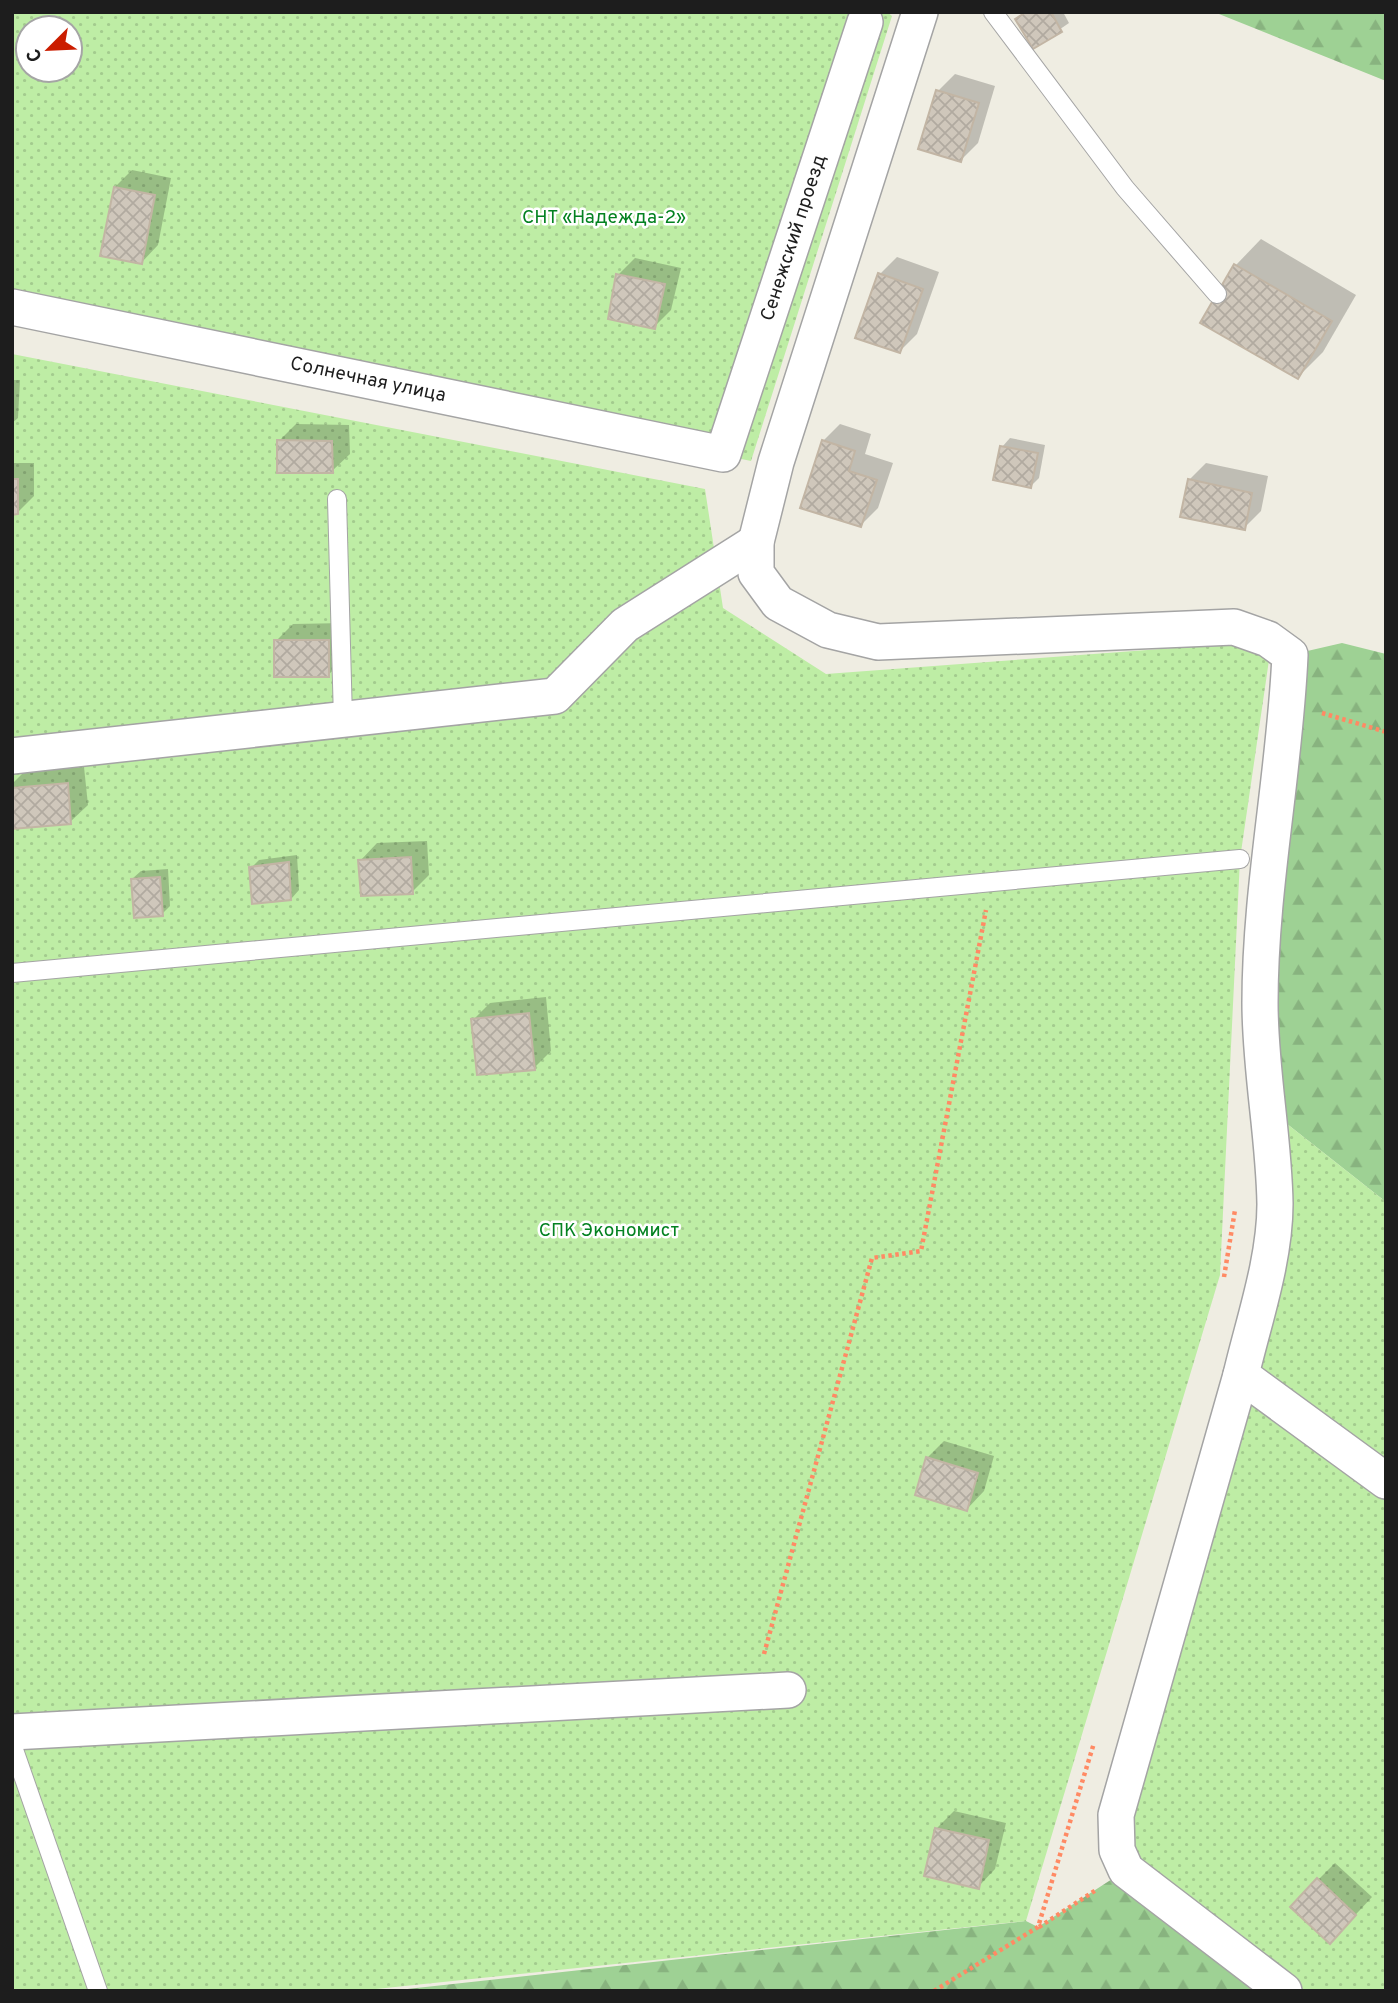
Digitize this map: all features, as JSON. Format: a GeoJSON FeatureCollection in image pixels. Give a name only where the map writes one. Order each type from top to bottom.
{"type":"FeatureCollection","features":[{"type":"Feature","properties":{"kind":"street"},"geometry":{"type":"LineString","coordinates":[[920,12],[776,462],[756,542],[756,573],[778,603],[828,630],[878,642],[1234,626],[1268,639],[1290,655],[1288,703],[1254,860],[1260,1004],[1275,1206],[1268,1261],[1241,1375],[1116,1815],[1117,1850],[1126,1870],[1284,1991]]}},
{"type":"Feature","properties":{"kind":"street","name":"Сенежский проезд"},"geometry":{"type":"LineString","coordinates":[[723,454],[865,22]]}},
{"type":"Feature","properties":{"kind":"street","name":"Солнечная улица"},"geometry":{"type":"LineString","coordinates":[[12,307],[723,454]]}},
{"type":"Feature","properties":{"kind":"street"},"geometry":{"type":"LineString","coordinates":[[12,756],[555,696],[625,625],[756,542]]}},
{"type":"Feature","properties":{"kind":"street"},"geometry":{"type":"LineString","coordinates":[[1241,1375],[1386,1481]]}},
{"type":"Feature","properties":{"kind":"street"},"geometry":{"type":"LineString","coordinates":[[12,1732],[771,1691]]}},
{"type":"Feature","properties":{"kind":"lane"},"geometry":{"type":"LineString","coordinates":[[993,12],[1125,188],[1217,294]]}},
{"type":"Feature","properties":{"kind":"lane"},"geometry":{"type":"LineString","coordinates":[[337,499],[343,719]]}},
{"type":"Feature","properties":{"kind":"lane"},"geometry":{"type":"LineString","coordinates":[[12,973],[1254,860]]}},
{"type":"Feature","properties":{"kind":"lane"},"geometry":{"type":"LineString","coordinates":[[12,1744],[98,1991]]}},
{"type":"Feature","properties":{"kind":"path"},"geometry":{"type":"LineString","coordinates":[[1288,703],[1386,732]]}},
{"type":"Feature","properties":{"kind":"path"},"geometry":{"type":"LineString","coordinates":[[771,1691],[872,1258],[921,1251],[991,882]]}},
{"type":"Feature","properties":{"kind":"path"},"geometry":{"type":"LineString","coordinates":[[1222,1290],[1236,1198]]}},
{"type":"Feature","properties":{"kind":"path"},"geometry":{"type":"LineString","coordinates":[[1038,1927],[1095,1741]]}},
{"type":"Feature","properties":{"kind":"path"},"geometry":{"type":"LineString","coordinates":[[934,1991],[1126,1870]]}},
{"type":"Feature","properties":{"kind":"green space","name":"СНТ «Надежда-2»"},"geometry":{"type":"Polygon","coordinates":[[[12,12],[887,12],[892,16],[751,461],[12,307],[12,12]]]}},
{"type":"Feature","properties":{"kind":"green space"},"geometry":{"type":"Polygon","coordinates":[[[1214,12],[1386,12],[1386,81],[1214,12]]]}},
{"type":"Feature","properties":{"kind":"green space","name":"СПК Экономист"},"geometry":{"type":"Polygon","coordinates":[[[12,354],[705,489],[723,608],[826,674],[1242,643],[1269,660],[1240,859],[1220,1275],[1026,1921],[357,1991],[12,1991],[12,354]]]}},
{"type":"Feature","properties":{"kind":"green space"},"geometry":{"type":"Polygon","coordinates":[[[1342,643],[1386,654],[1386,1202],[1268,1109],[1290,655],[1342,643]]]}},
{"type":"Feature","properties":{"kind":"green space"},"geometry":{"type":"Polygon","coordinates":[[[1268,1109],[1386,1202],[1386,1991],[1284,1991],[1117,1850],[1268,1261],[1268,1109]]]}},
{"type":"Feature","properties":{"kind":"green space"},"geometry":{"type":"Polygon","coordinates":[[[1126,1870],[1284,1991],[389,1991],[1026,1921],[1038,1927],[1126,1870]]]}},
{"type":"Feature","properties":{"kind":"building"},"geometry":{"type":"Polygon","coordinates":[[[1026,12],[1051,12],[1062,32],[1033,49],[1015,19],[1026,12]]]}},
{"type":"Feature","properties":{"kind":"building"},"geometry":{"type":"Polygon","coordinates":[[[936,90],[979,103],[961,162],[918,149],[936,90]]]}},
{"type":"Feature","properties":{"kind":"building"},"geometry":{"type":"Polygon","coordinates":[[[114,187],[155,195],[142,264],[100,256],[114,187]]]}},
{"type":"Feature","properties":{"kind":"building"},"geometry":{"type":"Polygon","coordinates":[[[1234,264],[1332,321],[1298,379],[1200,323],[1234,264]]]}},
{"type":"Feature","properties":{"kind":"building"},"geometry":{"type":"Polygon","coordinates":[[[878,273],[923,289],[900,353],[855,338],[878,273]]]}},
{"type":"Feature","properties":{"kind":"building"},"geometry":{"type":"Polygon","coordinates":[[[616,274],[665,284],[655,329],[608,319],[616,274]]]}},
{"type":"Feature","properties":{"kind":"building"},"geometry":{"type":"Polygon","coordinates":[[[277,440],[332,441],[333,473],[277,473],[277,440]]]}},
{"type":"Feature","properties":{"kind":"building"},"geometry":{"type":"Polygon","coordinates":[[[822,440],[855,451],[849,471],[877,480],[861,527],[800,508],[822,440]]]}},
{"type":"Feature","properties":{"kind":"building"},"geometry":{"type":"Polygon","coordinates":[[[1000,446],[1038,453],[1031,488],[993,480],[1000,446]]]}},
{"type":"Feature","properties":{"kind":"building"},"geometry":{"type":"Polygon","coordinates":[[[12,479],[18,479],[18,514],[12,515],[12,479]]]}},
{"type":"Feature","properties":{"kind":"building"},"geometry":{"type":"Polygon","coordinates":[[[1188,479],[1252,493],[1245,530],[1180,517],[1188,479]]]}},
{"type":"Feature","properties":{"kind":"building"},"geometry":{"type":"Polygon","coordinates":[[[274,640],[329,640],[329,677],[274,677],[274,640]]]}},
{"type":"Feature","properties":{"kind":"building"},"geometry":{"type":"Polygon","coordinates":[[[68,783],[71,824],[12,829],[12,788],[68,783]]]}},
{"type":"Feature","properties":{"kind":"building"},"geometry":{"type":"Polygon","coordinates":[[[411,857],[413,894],[361,896],[358,860],[411,857]]]}},
{"type":"Feature","properties":{"kind":"building"},"geometry":{"type":"Polygon","coordinates":[[[289,862],[291,900],[252,904],[249,867],[289,862]]]}},
{"type":"Feature","properties":{"kind":"building"},"geometry":{"type":"Polygon","coordinates":[[[160,877],[163,916],[134,918],[131,879],[160,877]]]}},
{"type":"Feature","properties":{"kind":"building"},"geometry":{"type":"Polygon","coordinates":[[[529,1013],[535,1070],[477,1075],[471,1019],[529,1013]]]}},
{"type":"Feature","properties":{"kind":"building"},"geometry":{"type":"Polygon","coordinates":[[[926,1457],[978,1473],[967,1511],[915,1495],[926,1457]]]}},
{"type":"Feature","properties":{"kind":"building"},"geometry":{"type":"Polygon","coordinates":[[[935,1828],[989,1840],[979,1889],[924,1876],[935,1828]]]}},
{"type":"Feature","properties":{"kind":"building"},"geometry":{"type":"Polygon","coordinates":[[[1317,1878],[1356,1915],[1330,1944],[1290,1907],[1317,1878]]]}}]}
